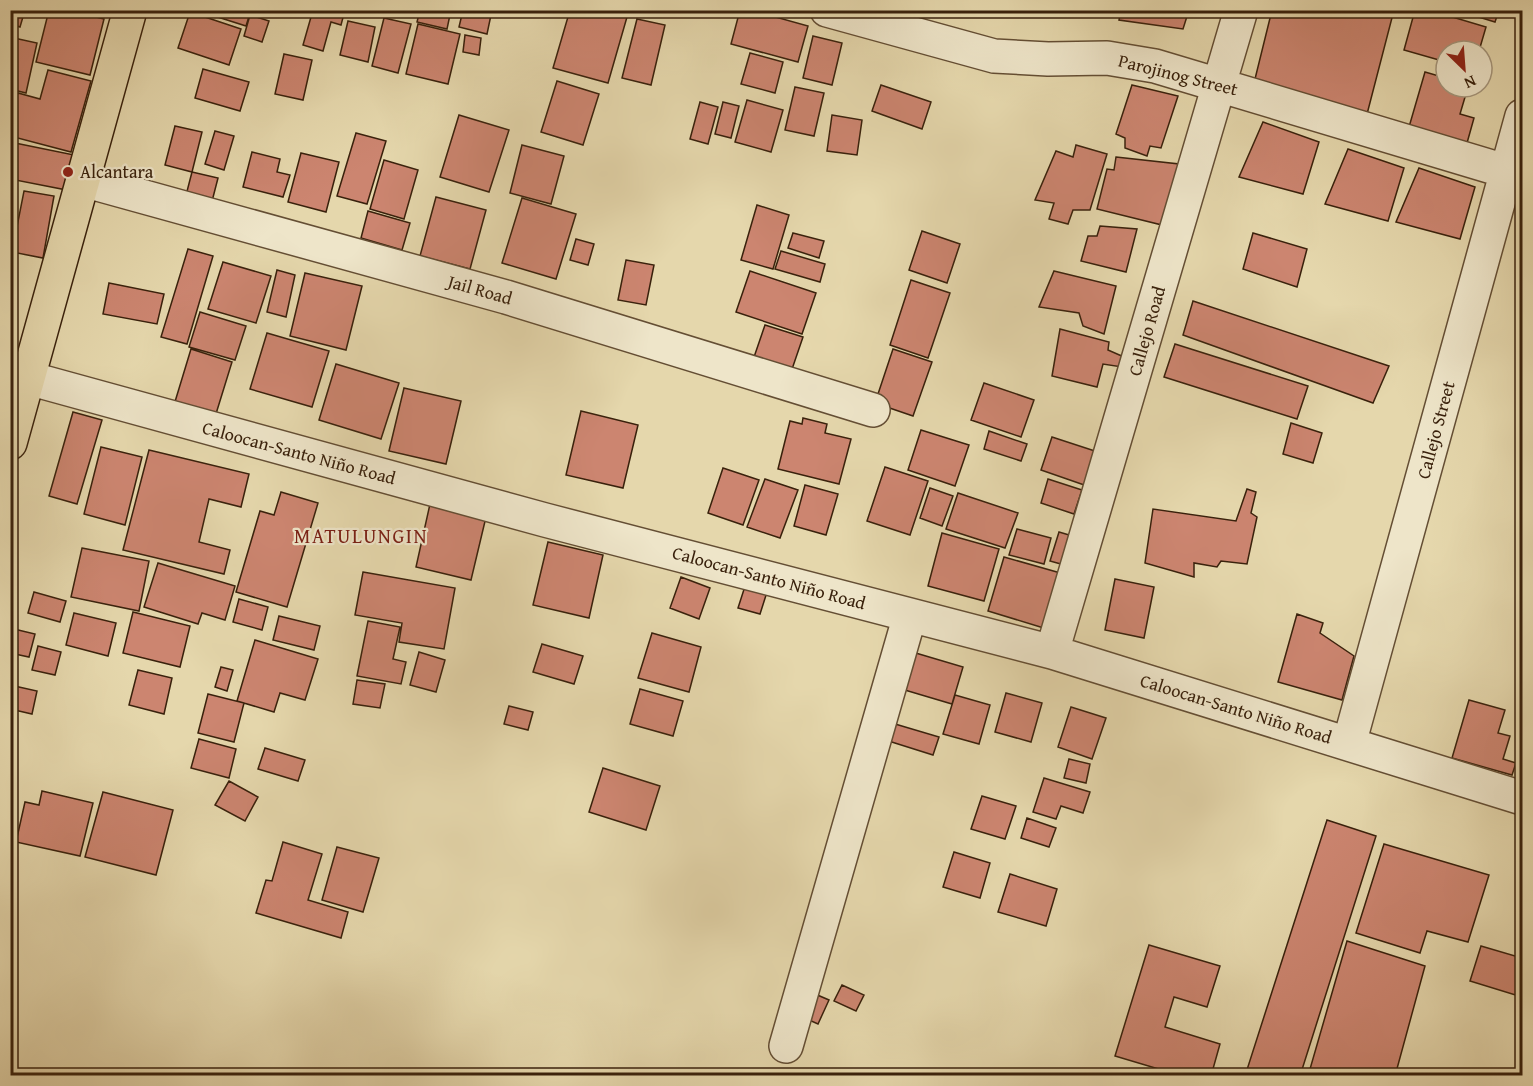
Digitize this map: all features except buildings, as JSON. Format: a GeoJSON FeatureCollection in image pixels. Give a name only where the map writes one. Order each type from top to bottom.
{"type":"FeatureCollection","features":[{"type":"Feature","properties":{"kind":"main road"},"geometry":{"type":"LineString","coordinates":[[10,443],[19,376],[83,180],[130,10]]}},
{"type":"Feature","properties":{"kind":"street","name":"Parojinog Street"},"geometry":{"type":"LineString","coordinates":[[827,10],[868,16],[994,56],[1048,59],[1107,58],[1155,66],[1515,174]]}},
{"type":"Feature","properties":{"kind":"street","name":"Callejo Road"},"geometry":{"type":"LineString","coordinates":[[1052,652],[1242,10]]}},
{"type":"Feature","properties":{"kind":"street","name":"Callejo Street"},"geometry":{"type":"LineString","coordinates":[[1349,744],[1515,174],[1522,116]]}},
{"type":"Feature","properties":{"kind":"street","name":"Jail Road"},"geometry":{"type":"LineString","coordinates":[[83,180],[506,297],[873,410]]}},
{"type":"Feature","properties":{"kind":"street","name":"Caloocan-Santo Niño Road"},"geometry":{"type":"LineString","coordinates":[[19,376],[546,520],[1052,652],[1522,798]]}},
{"type":"Feature","properties":{"kind":"street"},"geometry":{"type":"LineString","coordinates":[[786,1046],[910,615]]}},
{"type":"Feature","properties":{"kind":"place","name":"Alcantara"},"geometry":{"type":"Point","coordinates":[68,172]}},
{"type":"Feature","properties":{"kind":"district","name":"MATULUNGIN"},"geometry":{"type":"Point","coordinates":[361,536]}}]}
